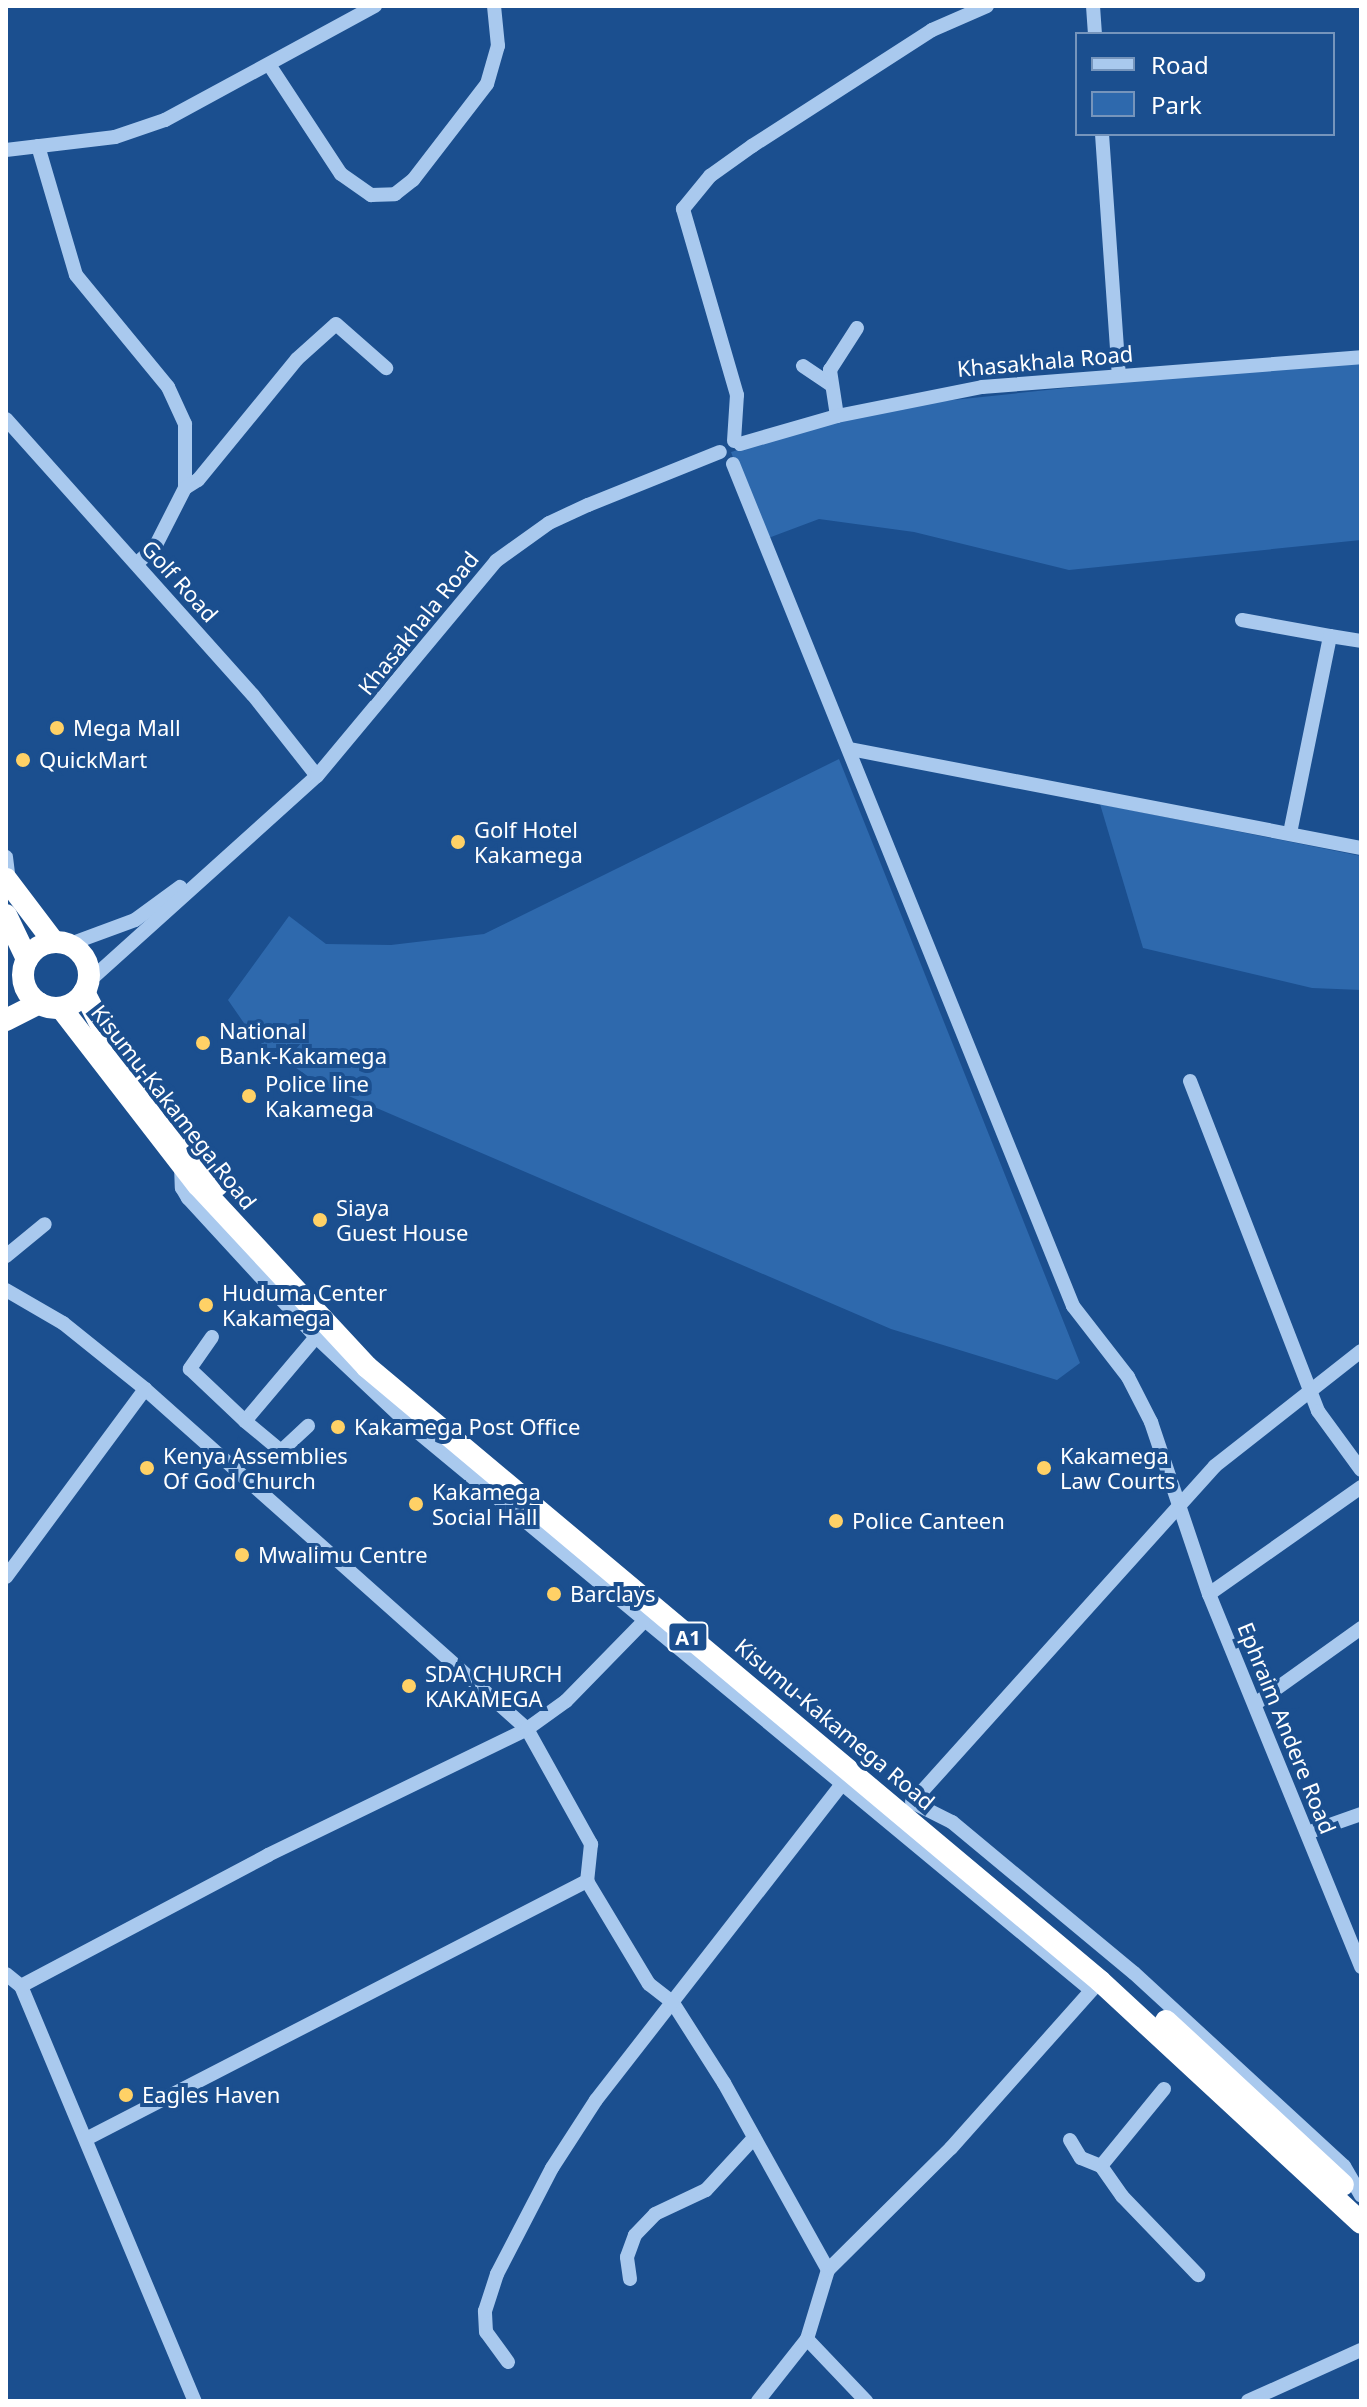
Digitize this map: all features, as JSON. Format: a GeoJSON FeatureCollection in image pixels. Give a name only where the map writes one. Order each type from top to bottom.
{"type":"FeatureCollection","features":[{"type":"Feature","properties":{"kind":"highway"},"geometry":{"type":"LineString","coordinates":[[6,1020],[50,1006],[86,987],[86,960],[62,943],[7,881]]}},
{"type":"Feature","properties":{"kind":"highway"},"geometry":{"type":"LineString","coordinates":[[6,915],[26,990],[50,1006]]}},
{"type":"Feature","properties":{"kind":"highway"},"geometry":{"type":"LineString","coordinates":[[19,971],[62,943]]}},
{"type":"Feature","properties":{"kind":"highway","name":"Kisumu-Kakamega Road"},"geometry":{"type":"LineString","coordinates":[[86,987],[106,1035],[209,1175],[359,1339],[561,1515],[912,1802],[1228,2074],[1361,2203]]}},
{"type":"Feature","properties":{"kind":"highway","name":"Kisumu-Kakamega Road"},"geometry":{"type":"LineString","coordinates":[[50,1006],[181,1165],[367,1367],[1095,1985],[1361,2223]]}},
{"type":"Feature","properties":{"kind":"street"},"geometry":{"type":"LineString","coordinates":[[270,66],[341,174],[371,195],[395,194],[413,180],[487,84],[498,46],[494,6]]}},
{"type":"Feature","properties":{"kind":"street"},"geometry":{"type":"LineString","coordinates":[[720,452],[733,464],[743,455],[737,443],[737,395],[683,209],[710,176],[752,146],[932,30],[987,6]]}},
{"type":"Feature","properties":{"kind":"street"},"geometry":{"type":"LineString","coordinates":[[1093,6],[1095,32]]}},
{"type":"Feature","properties":{"kind":"street"},"geometry":{"type":"LineString","coordinates":[[6,150],[139,130],[270,66],[372,7]]}},
{"type":"Feature","properties":{"kind":"street"},"geometry":{"type":"LineString","coordinates":[[1102,136],[1119,375]]}},
{"type":"Feature","properties":{"kind":"street"},"geometry":{"type":"LineString","coordinates":[[38,146],[76,275],[168,387],[185,424],[185,488],[155,547],[136,564]]}},
{"type":"Feature","properties":{"kind":"street"},"geometry":{"type":"LineString","coordinates":[[185,488],[198,480],[297,359],[336,324],[386,368]]}},
{"type":"Feature","properties":{"kind":"street"},"geometry":{"type":"LineString","coordinates":[[837,416],[830,370],[857,328]]}},
{"type":"Feature","properties":{"kind":"street","name":"Khasakhala Road"},"geometry":{"type":"LineString","coordinates":[[229,852],[317,776],[496,561],[549,523],[588,505],[737,443],[837,416],[950,392],[1119,375],[1361,357]]}},
{"type":"Feature","properties":{"kind":"street"},"geometry":{"type":"LineString","coordinates":[[803,366],[831,385]]}},
{"type":"Feature","properties":{"kind":"street","name":"Golf Road"},"geometry":{"type":"LineString","coordinates":[[6,419],[136,564],[317,776]]}},
{"type":"Feature","properties":{"kind":"street","name":"Ephraim Andere Road"},"geometry":{"type":"LineString","coordinates":[[733,464],[1073,1306],[1139,1395],[1209,1594],[1361,1967]]}},
{"type":"Feature","properties":{"kind":"street"},"geometry":{"type":"LineString","coordinates":[[1242,620],[1361,641]]}},
{"type":"Feature","properties":{"kind":"street"},"geometry":{"type":"LineString","coordinates":[[1290,833],[1330,636]]}},
{"type":"Feature","properties":{"kind":"street"},"geometry":{"type":"LineString","coordinates":[[850,749],[1361,848]]}},
{"type":"Feature","properties":{"kind":"street"},"geometry":{"type":"LineString","coordinates":[[62,943],[135,920],[229,852]]}},
{"type":"Feature","properties":{"kind":"street"},"geometry":{"type":"LineString","coordinates":[[86,987],[229,852]]}},
{"type":"Feature","properties":{"kind":"street"},"geometry":{"type":"LineString","coordinates":[[6,857],[7,881]]}},
{"type":"Feature","properties":{"kind":"street"},"geometry":{"type":"LineString","coordinates":[[1190,1081],[1318,1411],[1361,1470]]}},
{"type":"Feature","properties":{"kind":"street"},"geometry":{"type":"LineString","coordinates":[[181,1165],[182,1188],[188,1198],[316,1337],[413,1428],[643,1622],[1095,1985],[951,2148],[828,2270],[807,2339],[758,2401]]}},
{"type":"Feature","properties":{"kind":"street"},"geometry":{"type":"LineString","coordinates":[[6,1256],[45,1224]]}},
{"type":"Feature","properties":{"kind":"street"},"geometry":{"type":"LineString","coordinates":[[6,1290],[63,1323],[145,1389],[527,1729],[591,1844],[587,1881],[649,1984],[673,2003],[828,2270]]}},
{"type":"Feature","properties":{"kind":"street"},"geometry":{"type":"LineString","coordinates":[[212,1337],[190,1369],[245,1421],[281,1451],[308,1426]]}},
{"type":"Feature","properties":{"kind":"street"},"geometry":{"type":"LineString","coordinates":[[245,1421],[316,1337]]}},
{"type":"Feature","properties":{"kind":"street"},"geometry":{"type":"LineString","coordinates":[[1361,1351],[1240,1444],[1179,1504],[912,1802],[952,1822],[1134,1973],[1344,2166],[1361,2195]]}},
{"type":"Feature","properties":{"kind":"street"},"geometry":{"type":"LineString","coordinates":[[6,1577],[145,1389]]}},
{"type":"Feature","properties":{"kind":"street"},"geometry":{"type":"LineString","coordinates":[[1209,1594],[1361,1487]]}},
{"type":"Feature","properties":{"kind":"street"},"geometry":{"type":"LineString","coordinates":[[569,1538],[580,1568]]}},
{"type":"Feature","properties":{"kind":"street"},"geometry":{"type":"LineString","coordinates":[[21,1986],[268,1855],[527,1729],[566,1701],[643,1622]]}},
{"type":"Feature","properties":{"kind":"street"},"geometry":{"type":"LineString","coordinates":[[1255,1704],[1361,1628]]}},
{"type":"Feature","properties":{"kind":"street"},"geometry":{"type":"LineString","coordinates":[[508,2362],[491,2344],[484,2324],[497,2274],[560,2156],[842,1784]]}},
{"type":"Feature","properties":{"kind":"street"},"geometry":{"type":"LineString","coordinates":[[1307,1833],[1361,1814]]}},
{"type":"Feature","properties":{"kind":"street"},"geometry":{"type":"LineString","coordinates":[[86,2139],[587,1881]]}},
{"type":"Feature","properties":{"kind":"street"},"geometry":{"type":"LineString","coordinates":[[6,1974],[21,1986],[195,2401]]}},
{"type":"Feature","properties":{"kind":"street"},"geometry":{"type":"LineString","coordinates":[[1101,2166],[1164,2089]]}},
{"type":"Feature","properties":{"kind":"street"},"geometry":{"type":"LineString","coordinates":[[630,2279],[627,2257],[635,2235],[655,2214],[706,2190],[754,2138]]}},
{"type":"Feature","properties":{"kind":"street"},"geometry":{"type":"LineString","coordinates":[[1070,2140],[1081,2158],[1101,2166],[1122,2196],[1198,2275]]}},
{"type":"Feature","properties":{"kind":"street"},"geometry":{"type":"LineString","coordinates":[[807,2339],[866,2401]]}},
{"type":"Feature","properties":{"kind":"street"},"geometry":{"type":"LineString","coordinates":[[1248,2401],[1361,2350]]}},
{"type":"Feature","properties":{"kind":"street"},"geometry":{"type":"LineString","coordinates":[[1307,2376],[1361,2358]]}},
{"type":"Feature","properties":{"kind":"green space"},"geometry":{"type":"Polygon","coordinates":[[[1361,357],[1361,540],[1069,570],[914,532],[819,519],[763,540],[731,452],[849,417],[915,404],[1361,357]]]}},
{"type":"Feature","properties":{"kind":"green space"},"geometry":{"type":"Polygon","coordinates":[[[839,759],[1080,1363],[1057,1380],[891,1329],[316,1082],[255,1039],[228,1000],[289,916],[326,944],[391,945],[484,934],[839,759]]]}},
{"type":"Feature","properties":{"kind":"green space"},"geometry":{"type":"Polygon","coordinates":[[[1100,804],[1361,856],[1361,990],[1312,988],[1143,948],[1100,804]]]}},
{"type":"Feature","properties":{"kind":"place","name":"Mega Mall"},"geometry":{"type":"Point","coordinates":[57,728]}},
{"type":"Feature","properties":{"kind":"place","name":"QuickMart"},"geometry":{"type":"Point","coordinates":[23,760]}},
{"type":"Feature","properties":{"kind":"place","name":"Golf Hotel Kakamega"},"geometry":{"type":"Point","coordinates":[458,842]}},
{"type":"Feature","properties":{"kind":"place","name":"National Bank-Kakamega"},"geometry":{"type":"Point","coordinates":[203,1043]}},
{"type":"Feature","properties":{"kind":"place","name":"Police line Kakamega"},"geometry":{"type":"Point","coordinates":[249,1096]}},
{"type":"Feature","properties":{"kind":"place","name":"Siaya Guest House"},"geometry":{"type":"Point","coordinates":[320,1220]}},
{"type":"Feature","properties":{"kind":"place","name":"Huduma Center Kakamega"},"geometry":{"type":"Point","coordinates":[206,1305]}},
{"type":"Feature","properties":{"kind":"place","name":"Kakamega Post Office"},"geometry":{"type":"Point","coordinates":[338,1427]}},
{"type":"Feature","properties":{"kind":"place","name":"Kenya Assemblies Of God Church"},"geometry":{"type":"Point","coordinates":[147,1468]}},
{"type":"Feature","properties":{"kind":"place","name":"Kakamega Law Courts"},"geometry":{"type":"Point","coordinates":[1044,1468]}},
{"type":"Feature","properties":{"kind":"place","name":"Kakamega Social Hall"},"geometry":{"type":"Point","coordinates":[416,1504]}},
{"type":"Feature","properties":{"kind":"place","name":"Police Canteen"},"geometry":{"type":"Point","coordinates":[836,1521]}},
{"type":"Feature","properties":{"kind":"place","name":"Mwalimu Centre"},"geometry":{"type":"Point","coordinates":[242,1555]}},
{"type":"Feature","properties":{"kind":"place","name":"Barclays"},"geometry":{"type":"Point","coordinates":[554,1594]}},
{"type":"Feature","properties":{"kind":"place","name":"SDA CHURCH KAKAMEGA"},"geometry":{"type":"Point","coordinates":[409,1686]}},
{"type":"Feature","properties":{"kind":"place","name":"Eagles Haven"},"geometry":{"type":"Point","coordinates":[126,2095]}}]}
